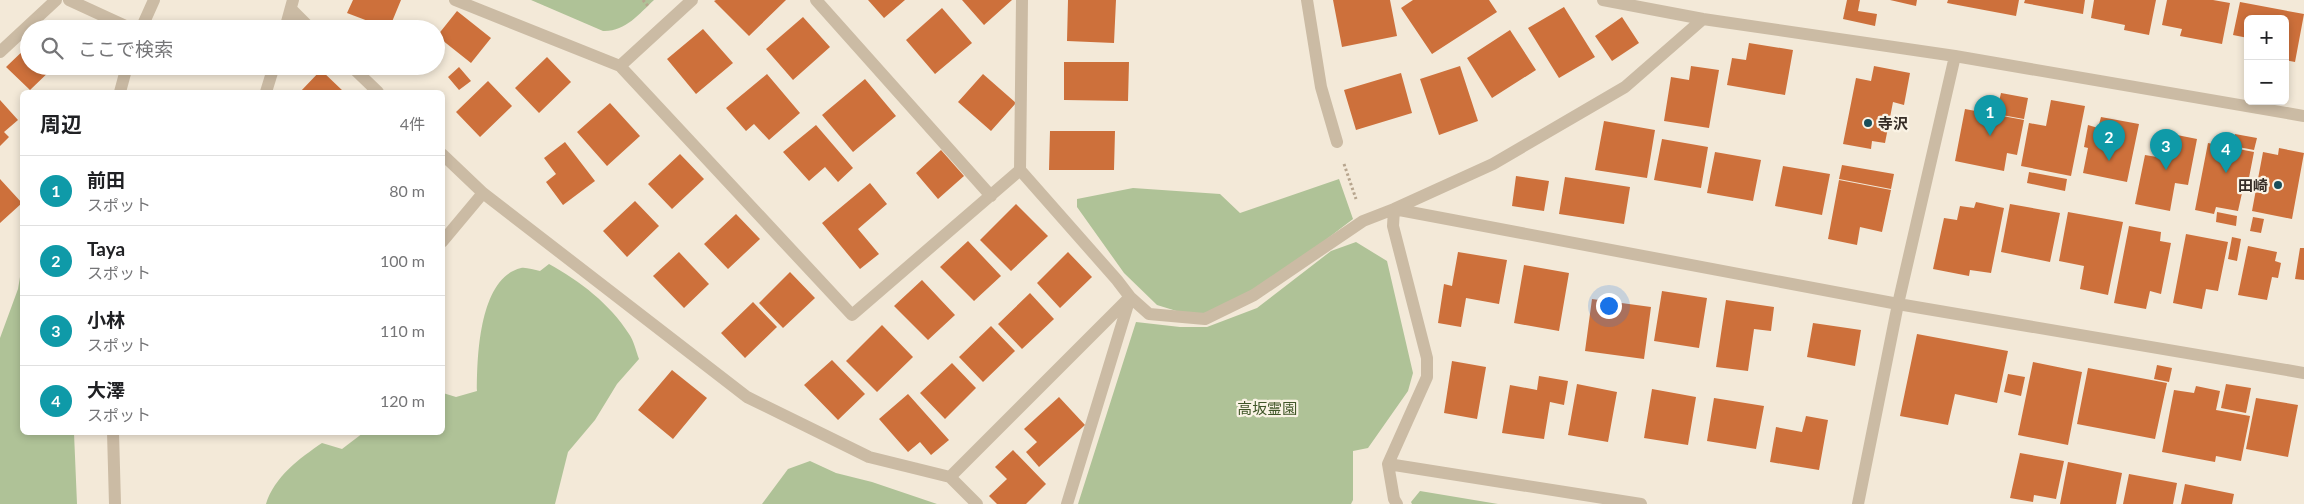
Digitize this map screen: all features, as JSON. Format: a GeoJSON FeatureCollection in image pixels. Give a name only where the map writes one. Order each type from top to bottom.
{"type":"FeatureCollection","features":[{"type":"Feature","properties":{"kind":"street"},"geometry":{"type":"LineString","coordinates":[[34,20],[56,0]]}},
{"type":"Feature","properties":{"kind":"street"},"geometry":{"type":"LineString","coordinates":[[69,0],[112,20]]}},
{"type":"Feature","properties":{"kind":"street"},"geometry":{"type":"LineString","coordinates":[[145,20],[154,0]]}},
{"type":"Feature","properties":{"kind":"street"},"geometry":{"type":"LineString","coordinates":[[455,0],[620,66],[852,315],[1020,170]]}},
{"type":"Feature","properties":{"kind":"street"},"geometry":{"type":"LineString","coordinates":[[620,66],[692,0]]}},
{"type":"Feature","properties":{"kind":"street"},"geometry":{"type":"LineString","coordinates":[[816,0],[991,196]]}},
{"type":"Feature","properties":{"kind":"street"},"geometry":{"type":"LineString","coordinates":[[1022,0],[1020,170],[1130,297],[1149,314],[1205,319],[1254,296],[1363,221],[1394,210],[1493,164],[1625,87],[1704,19]]}},
{"type":"Feature","properties":{"kind":"street"},"geometry":{"type":"LineString","coordinates":[[1307,0],[1321,88],[1337,142]]}},
{"type":"Feature","properties":{"kind":"street"},"geometry":{"type":"LineString","coordinates":[[1603,0],[1704,19],[1955,56],[2304,116]]}},
{"type":"Feature","properties":{"kind":"street"},"geometry":{"type":"LineString","coordinates":[[288,20],[292,4]]}},
{"type":"Feature","properties":{"kind":"street"},"geometry":{"type":"LineString","coordinates":[[292,4],[304,20]]}},
{"type":"Feature","properties":{"kind":"street"},"geometry":{"type":"LineString","coordinates":[[0,52],[20,33]]}},
{"type":"Feature","properties":{"kind":"street"},"geometry":{"type":"LineString","coordinates":[[1858,504],[1898,304],[1955,56]]}},
{"type":"Feature","properties":{"kind":"street"},"geometry":{"type":"LineString","coordinates":[[121,90],[125,75]]}},
{"type":"Feature","properties":{"kind":"street"},"geometry":{"type":"LineString","coordinates":[[267,90],[271,75]]}},
{"type":"Feature","properties":{"kind":"street"},"geometry":{"type":"LineString","coordinates":[[360,75],[376,90]]}},
{"type":"Feature","properties":{"kind":"street"},"geometry":{"type":"LineString","coordinates":[[445,157],[483,193],[747,397],[869,457],[950,477],[977,504]]}},
{"type":"Feature","properties":{"kind":"street"},"geometry":{"type":"LineString","coordinates":[[445,238],[483,193]]}},
{"type":"Feature","properties":{"kind":"street"},"geometry":{"type":"LineString","coordinates":[[1394,210],[1898,304],[2304,373]]}},
{"type":"Feature","properties":{"kind":"street"},"geometry":{"type":"LineString","coordinates":[[1394,210],[1393,226],[1427,358],[1427,377],[1388,464],[1397,504]]}},
{"type":"Feature","properties":{"kind":"street"},"geometry":{"type":"LineString","coordinates":[[950,477],[1130,297]]}},
{"type":"Feature","properties":{"kind":"street"},"geometry":{"type":"LineString","coordinates":[[1067,504],[1130,297]]}},
{"type":"Feature","properties":{"kind":"street"},"geometry":{"type":"LineString","coordinates":[[114,435],[115,504]]}},
{"type":"Feature","properties":{"kind":"street"},"geometry":{"type":"LineString","coordinates":[[1388,464],[1641,504]]}},
{"type":"Feature","properties":{"kind":"path"},"geometry":{"type":"LineString","coordinates":[[1337,142],[1363,221]]}},
{"type":"Feature","properties":{"kind":"green space"},"geometry":{"type":"Polygon","coordinates":[[[531,0],[654,0],[625,25],[611,31],[603,31],[531,0]]]}},
{"type":"Feature","properties":{"kind":"green space"},"geometry":{"type":"Polygon","coordinates":[[[1339,179],[1353,219],[1285,271],[1252,292],[1206,313],[1183,313],[1157,305],[1124,273],[1077,207],[1077,199],[1133,188],[1220,194],[1240,213],[1339,179]]]}},
{"type":"Feature","properties":{"kind":"green space","name":"高坂霊園"},"geometry":{"type":"Polygon","coordinates":[[[1356,242],[1387,261],[1413,373],[1408,391],[1368,448],[1353,451],[1353,500],[1351,504],[1078,504],[1136,322],[1180,327],[1207,327],[1257,308],[1331,251],[1356,242]]]}},
{"type":"Feature","properties":{"kind":"green space"},"geometry":{"type":"Polygon","coordinates":[[[549,264],[594,294],[613,313],[631,337],[639,359],[617,384],[595,420],[568,452],[555,504],[266,504],[281,477],[305,455],[322,443],[342,449],[360,435],[445,435],[445,394],[456,397],[477,391],[478,359],[483,321],[496,287],[507,275],[521,268],[540,271],[549,264]]]}},
{"type":"Feature","properties":{"kind":"green space"},"geometry":{"type":"Polygon","coordinates":[[[20,277],[20,435],[74,435],[77,504],[0,504],[0,338],[18,289],[20,277]]]}},
{"type":"Feature","properties":{"kind":"green space"},"geometry":{"type":"Polygon","coordinates":[[[810,461],[836,473],[872,482],[937,504],[762,504],[788,469],[810,461]]]}},
{"type":"Feature","properties":{"kind":"green space"},"geometry":{"type":"Polygon","coordinates":[[[1420,491],[1498,504],[1412,504],[1411,502],[1420,491]]]}},
{"type":"Feature","properties":{"kind":"building"},"geometry":{"type":"Polygon","coordinates":[[[353,0],[401,0],[393,20],[365,20],[347,13],[353,0]]]}},
{"type":"Feature","properties":{"kind":"building"},"geometry":{"type":"Polygon","coordinates":[[[786,0],[749,36],[714,1],[786,0]]]}},
{"type":"Feature","properties":{"kind":"building"},"geometry":{"type":"Polygon","coordinates":[[[868,0],[905,0],[884,18],[868,0]]]}},
{"type":"Feature","properties":{"kind":"building"},"geometry":{"type":"Polygon","coordinates":[[[962,0],[1012,0],[984,25],[962,0]]]}},
{"type":"Feature","properties":{"kind":"building"},"geometry":{"type":"Polygon","coordinates":[[[1068,0],[1116,0],[1114,43],[1067,41],[1068,0]]]}},
{"type":"Feature","properties":{"kind":"building"},"geometry":{"type":"Polygon","coordinates":[[[1333,0],[1390,0],[1397,36],[1342,47],[1333,0]]]}},
{"type":"Feature","properties":{"kind":"building"},"geometry":{"type":"Polygon","coordinates":[[[1413,0],[1489,0],[1497,12],[1432,54],[1401,8],[1413,0]]]}},
{"type":"Feature","properties":{"kind":"building"},"geometry":{"type":"Polygon","coordinates":[[[1847,0],[1860,0],[1858,11],[1877,14],[1875,26],[1843,19],[1847,0]]]}},
{"type":"Feature","properties":{"kind":"building"},"geometry":{"type":"Polygon","coordinates":[[[1890,0],[1917,0],[1916,6],[1890,0]]]}},
{"type":"Feature","properties":{"kind":"building"},"geometry":{"type":"Polygon","coordinates":[[[1948,0],[2019,0],[2016,16],[1947,3],[1948,0]]]}},
{"type":"Feature","properties":{"kind":"building"},"geometry":{"type":"Polygon","coordinates":[[[2025,0],[2085,0],[2083,14],[2024,3],[2025,0]]]}},
{"type":"Feature","properties":{"kind":"building"},"geometry":{"type":"Polygon","coordinates":[[[2094,0],[2156,0],[2149,35],[2124,30],[2125,25],[2091,18],[2094,0]]]}},
{"type":"Feature","properties":{"kind":"building"},"geometry":{"type":"Polygon","coordinates":[[[2167,0],[2213,0],[2230,3],[2222,44],[2180,36],[2182,29],[2162,25],[2167,0]]]}},
{"type":"Feature","properties":{"kind":"building"},"geometry":{"type":"Polygon","coordinates":[[[2240,2],[2304,14],[2295,62],[2289,61],[2289,15],[2244,15],[2244,37],[2233,35],[2240,2]]]}},
{"type":"Feature","properties":{"kind":"building"},"geometry":{"type":"Polygon","coordinates":[[[1564,7],[1595,57],[1559,78],[1528,28],[1564,7]]]}},
{"type":"Feature","properties":{"kind":"building"},"geometry":{"type":"Polygon","coordinates":[[[942,8],[972,43],[935,74],[906,40],[942,8]]]}},
{"type":"Feature","properties":{"kind":"building"},"geometry":{"type":"Polygon","coordinates":[[[457,11],[491,38],[471,63],[445,42],[445,26],[457,11]]]}},
{"type":"Feature","properties":{"kind":"building"},"geometry":{"type":"Polygon","coordinates":[[[803,17],[830,47],[793,80],[766,49],[803,17]]]}},
{"type":"Feature","properties":{"kind":"building"},"geometry":{"type":"Polygon","coordinates":[[[1622,17],[1639,43],[1612,61],[1595,36],[1622,17]]]}},
{"type":"Feature","properties":{"kind":"building"},"geometry":{"type":"Polygon","coordinates":[[[703,29],[733,63],[696,94],[667,59],[703,29]]]}},
{"type":"Feature","properties":{"kind":"building"},"geometry":{"type":"Polygon","coordinates":[[[1510,30],[1536,70],[1492,98],[1467,58],[1510,30]]]}},
{"type":"Feature","properties":{"kind":"building"},"geometry":{"type":"Polygon","coordinates":[[[1749,43],[1793,50],[1785,95],[1727,85],[1732,58],[1746,60],[1749,43]]]}},
{"type":"Feature","properties":{"kind":"building"},"geometry":{"type":"Polygon","coordinates":[[[20,54],[20,75],[46,75],[30,90],[6,67],[20,54]]]}},
{"type":"Feature","properties":{"kind":"building"},"geometry":{"type":"Polygon","coordinates":[[[547,57],[571,82],[539,113],[515,88],[547,57]]]}},
{"type":"Feature","properties":{"kind":"building"},"geometry":{"type":"Polygon","coordinates":[[[1064,62],[1129,62],[1128,101],[1064,100],[1064,62]]]}},
{"type":"Feature","properties":{"kind":"building"},"geometry":{"type":"Polygon","coordinates":[[[1460,66],[1478,121],[1439,135],[1420,79],[1460,66]]]}},
{"type":"Feature","properties":{"kind":"building"},"geometry":{"type":"Polygon","coordinates":[[[1691,66],[1719,70],[1709,128],[1664,121],[1671,77],[1689,80],[1691,66]]]}},
{"type":"Feature","properties":{"kind":"building","name":"寺沢"},"geometry":{"type":"Polygon","coordinates":[[[1874,66],[1910,73],[1904,105],[1893,102],[1885,143],[1872,141],[1871,149],[1843,144],[1856,78],[1871,81],[1874,66]]]}},
{"type":"Feature","properties":{"kind":"building"},"geometry":{"type":"Polygon","coordinates":[[[459,67],[471,81],[459,90],[448,77],[459,67]]]}},
{"type":"Feature","properties":{"kind":"building"},"geometry":{"type":"Polygon","coordinates":[[[1401,73],[1412,113],[1356,130],[1344,90],[1401,73]]]}},
{"type":"Feature","properties":{"kind":"building"},"geometry":{"type":"Polygon","coordinates":[[[767,74],[800,113],[769,140],[754,124],[746,131],[726,108],[767,74]]]}},
{"type":"Feature","properties":{"kind":"building"},"geometry":{"type":"Polygon","coordinates":[[[983,74],[1016,103],[991,131],[958,102],[983,74]]]}},
{"type":"Feature","properties":{"kind":"building"},"geometry":{"type":"Polygon","coordinates":[[[316,75],[326,75],[342,90],[302,90],[316,75]]]}},
{"type":"Feature","properties":{"kind":"building"},"geometry":{"type":"Polygon","coordinates":[[[865,79],[896,116],[853,152],[822,115],[865,79]]]}},
{"type":"Feature","properties":{"kind":"building"},"geometry":{"type":"Polygon","coordinates":[[[488,81],[512,106],[480,137],[456,112],[488,81]]]}},
{"type":"Feature","properties":{"kind":"building"},"geometry":{"type":"Polygon","coordinates":[[[2001,93],[2028,98],[2024,119],[1996,114],[2001,93]]]}},
{"type":"Feature","properties":{"kind":"building"},"geometry":{"type":"Polygon","coordinates":[[[0,100],[18,120],[4,132],[9,137],[0,146],[0,100]]]}},
{"type":"Feature","properties":{"kind":"building"},"geometry":{"type":"Polygon","coordinates":[[[2051,100],[2085,106],[2071,176],[2021,166],[2029,123],[2046,126],[2051,100]]]}},
{"type":"Feature","properties":{"kind":"building"},"geometry":{"type":"Polygon","coordinates":[[[610,103],[640,136],[607,166],[577,132],[610,103]]]}},
{"type":"Feature","properties":{"kind":"building"},"geometry":{"type":"Polygon","coordinates":[[[1965,109],[2024,120],[2017,155],[2007,153],[2004,171],[1955,161],[1965,109]]]}},
{"type":"Feature","properties":{"kind":"building"},"geometry":{"type":"Polygon","coordinates":[[[2101,117],[2139,124],[2127,182],[2083,173],[2088,148],[2084,147],[2088,125],[2098,128],[2101,117]]]}},
{"type":"Feature","properties":{"kind":"building"},"geometry":{"type":"Polygon","coordinates":[[[1604,121],[1655,130],[1647,178],[1595,170],[1604,121]]]}},
{"type":"Feature","properties":{"kind":"building"},"geometry":{"type":"Polygon","coordinates":[[[816,125],[853,168],[838,182],[825,167],[809,181],[783,152],[816,125]]]}},
{"type":"Feature","properties":{"kind":"building"},"geometry":{"type":"Polygon","coordinates":[[[1050,131],[1115,131],[1114,170],[1049,170],[1050,131]]]}},
{"type":"Feature","properties":{"kind":"building"},"geometry":{"type":"Polygon","coordinates":[[[2162,132],[2197,139],[2188,185],[2175,183],[2170,211],[2135,204],[2145,155],[2157,157],[2162,132]]]}},
{"type":"Feature","properties":{"kind":"building"},"geometry":{"type":"Polygon","coordinates":[[[2235,134],[2257,138],[2254,150],[2233,146],[2235,134]]]}},
{"type":"Feature","properties":{"kind":"building"},"geometry":{"type":"Polygon","coordinates":[[[1662,139],[1708,147],[1701,188],[1654,180],[1662,139]]]}},
{"type":"Feature","properties":{"kind":"building"},"geometry":{"type":"Polygon","coordinates":[[[565,142],[595,181],[563,205],[546,182],[556,174],[544,158],[565,142]]]}},
{"type":"Feature","properties":{"kind":"building"},"geometry":{"type":"Polygon","coordinates":[[[2208,143],[2254,152],[2246,193],[2242,193],[2238,211],[2216,207],[2214,214],[2195,210],[2208,143]]]}},
{"type":"Feature","properties":{"kind":"building","name":"田崎"},"geometry":{"type":"Polygon","coordinates":[[[2279,148],[2304,153],[2292,219],[2252,211],[2263,152],[2278,155],[2279,148]]]}},
{"type":"Feature","properties":{"kind":"building"},"geometry":{"type":"Polygon","coordinates":[[[941,150],[964,176],[938,199],[916,173],[941,150]]]}},
{"type":"Feature","properties":{"kind":"building"},"geometry":{"type":"Polygon","coordinates":[[[1715,152],[1761,160],[1753,201],[1707,193],[1715,152]]]}},
{"type":"Feature","properties":{"kind":"building"},"geometry":{"type":"Polygon","coordinates":[[[680,154],[704,179],[672,209],[648,184],[680,154]]]}},
{"type":"Feature","properties":{"kind":"building"},"geometry":{"type":"Polygon","coordinates":[[[1842,165],[1894,174],[1891,189],[1839,179],[1842,165]]]}},
{"type":"Feature","properties":{"kind":"building"},"geometry":{"type":"Polygon","coordinates":[[[1783,166],[1830,174],[1822,215],[1775,206],[1783,166]]]}},
{"type":"Feature","properties":{"kind":"building"},"geometry":{"type":"Polygon","coordinates":[[[2029,172],[2067,179],[2065,191],[2027,183],[2029,172]]]}},
{"type":"Feature","properties":{"kind":"building"},"geometry":{"type":"Polygon","coordinates":[[[1516,176],[1549,181],[1544,211],[1512,206],[1516,176]]]}},
{"type":"Feature","properties":{"kind":"building"},"geometry":{"type":"Polygon","coordinates":[[[1565,177],[1630,187],[1624,224],[1559,214],[1565,177]]]}},
{"type":"Feature","properties":{"kind":"building"},"geometry":{"type":"Polygon","coordinates":[[[0,179],[20,201],[20,205],[0,223],[0,179]]]}},
{"type":"Feature","properties":{"kind":"building"},"geometry":{"type":"Polygon","coordinates":[[[1839,180],[1891,190],[1882,232],[1860,227],[1857,245],[1828,239],[1839,180]]]}},
{"type":"Feature","properties":{"kind":"building"},"geometry":{"type":"Polygon","coordinates":[[[870,183],[887,204],[858,229],[879,254],[860,269],[822,223],[870,183]]]}},
{"type":"Feature","properties":{"kind":"building"},"geometry":{"type":"Polygon","coordinates":[[[635,201],[659,226],[627,257],[603,231],[635,201]]]}},
{"type":"Feature","properties":{"kind":"building"},"geometry":{"type":"Polygon","coordinates":[[[1976,202],[2004,208],[1991,273],[1970,270],[1969,276],[1933,269],[1944,218],[1957,220],[1960,206],[1974,208],[1976,202]]]}},
{"type":"Feature","properties":{"kind":"building"},"geometry":{"type":"Polygon","coordinates":[[[1016,204],[1048,236],[1011,271],[980,240],[1016,204]]]}},
{"type":"Feature","properties":{"kind":"building"},"geometry":{"type":"Polygon","coordinates":[[[2010,204],[2060,213],[2050,262],[2001,252],[2010,204]]]}},
{"type":"Feature","properties":{"kind":"building"},"geometry":{"type":"Polygon","coordinates":[[[2068,212],[2123,222],[2108,295],[2080,289],[2084,266],[2059,261],[2068,212]]]}},
{"type":"Feature","properties":{"kind":"building"},"geometry":{"type":"Polygon","coordinates":[[[2217,212],[2237,216],[2236,226],[2216,222],[2217,212]]]}},
{"type":"Feature","properties":{"kind":"building"},"geometry":{"type":"Polygon","coordinates":[[[736,214],[760,239],[728,269],[704,244],[736,214]]]}},
{"type":"Feature","properties":{"kind":"building"},"geometry":{"type":"Polygon","coordinates":[[[2253,217],[2264,219],[2261,233],[2250,231],[2253,217]]]}},
{"type":"Feature","properties":{"kind":"building"},"geometry":{"type":"Polygon","coordinates":[[[2129,226],[2161,232],[2160,241],[2171,243],[2161,294],[2150,291],[2146,309],[2114,303],[2129,226]]]}},
{"type":"Feature","properties":{"kind":"building"},"geometry":{"type":"Polygon","coordinates":[[[2186,234],[2228,242],[2218,291],[2206,289],[2202,309],[2173,303],[2186,234]]]}},
{"type":"Feature","properties":{"kind":"building"},"geometry":{"type":"Polygon","coordinates":[[[2232,237],[2241,239],[2237,261],[2228,259],[2232,237]]]}},
{"type":"Feature","properties":{"kind":"building"},"geometry":{"type":"Polygon","coordinates":[[[968,241],[1001,276],[974,301],[940,267],[968,241]]]}},
{"type":"Feature","properties":{"kind":"building"},"geometry":{"type":"Polygon","coordinates":[[[2248,246],[2277,252],[2275,261],[2281,263],[2278,278],[2272,277],[2267,300],[2238,295],[2248,246]]]}},
{"type":"Feature","properties":{"kind":"building"},"geometry":{"type":"Polygon","coordinates":[[[2300,248],[2304,248],[2304,280],[2295,279],[2300,248]]]}},
{"type":"Feature","properties":{"kind":"building"},"geometry":{"type":"Polygon","coordinates":[[[679,252],[709,284],[684,308],[653,276],[679,252]]]}},
{"type":"Feature","properties":{"kind":"building"},"geometry":{"type":"Polygon","coordinates":[[[1068,252],[1092,277],[1060,308],[1037,283],[1068,252]]]}},
{"type":"Feature","properties":{"kind":"building"},"geometry":{"type":"Polygon","coordinates":[[[1458,252],[1507,260],[1499,304],[1466,298],[1461,327],[1438,323],[1444,284],[1452,286],[1458,252]]]}},
{"type":"Feature","properties":{"kind":"building"},"geometry":{"type":"Polygon","coordinates":[[[1524,265],[1569,273],[1559,331],[1514,323],[1524,265]]]}},
{"type":"Feature","properties":{"kind":"building"},"geometry":{"type":"Polygon","coordinates":[[[790,272],[815,298],[783,328],[759,303],[790,272]]]}},
{"type":"Feature","properties":{"kind":"building"},"geometry":{"type":"Polygon","coordinates":[[[922,280],[955,315],[928,340],[894,306],[922,280]]]}},
{"type":"Feature","properties":{"kind":"building"},"geometry":{"type":"Polygon","coordinates":[[[1662,291],[1707,298],[1699,348],[1654,341],[1662,291]]]}},
{"type":"Feature","properties":{"kind":"building"},"geometry":{"type":"Polygon","coordinates":[[[1030,293],[1054,319],[1022,349],[998,324],[1030,293]]]}},
{"type":"Feature","properties":{"kind":"building"},"geometry":{"type":"Polygon","coordinates":[[[1592,299],[1651,307],[1644,359],[1585,351],[1592,299]]]}},
{"type":"Feature","properties":{"kind":"building"},"geometry":{"type":"Polygon","coordinates":[[[1726,300],[1774,307],[1771,331],[1754,329],[1748,371],[1716,367],[1726,300]]]}},
{"type":"Feature","properties":{"kind":"building"},"geometry":{"type":"Polygon","coordinates":[[[753,302],[777,327],[745,358],[721,333],[753,302]]]}},
{"type":"Feature","properties":{"kind":"building"},"geometry":{"type":"Polygon","coordinates":[[[1813,323],[1861,330],[1855,366],[1807,357],[1813,323]]]}},
{"type":"Feature","properties":{"kind":"building"},"geometry":{"type":"Polygon","coordinates":[[[882,325],[913,357],[877,392],[846,361],[882,325]]]}},
{"type":"Feature","properties":{"kind":"building"},"geometry":{"type":"Polygon","coordinates":[[[991,326],[1015,351],[983,382],[959,357],[991,326]]]}},
{"type":"Feature","properties":{"kind":"building"},"geometry":{"type":"Polygon","coordinates":[[[1917,334],[2008,351],[1997,403],[1955,394],[1948,425],[1900,416],[1917,334]]]}},
{"type":"Feature","properties":{"kind":"building"},"geometry":{"type":"Polygon","coordinates":[[[832,360],[865,394],[838,420],[804,385],[832,360]]]}},
{"type":"Feature","properties":{"kind":"building"},"geometry":{"type":"Polygon","coordinates":[[[1452,361],[1486,367],[1477,419],[1444,413],[1452,361]]]}},
{"type":"Feature","properties":{"kind":"building"},"geometry":{"type":"Polygon","coordinates":[[[2033,362],[2082,372],[2068,445],[2018,435],[2033,362]]]}},
{"type":"Feature","properties":{"kind":"building"},"geometry":{"type":"Polygon","coordinates":[[[952,363],[976,388],[945,419],[920,393],[952,363]]]}},
{"type":"Feature","properties":{"kind":"building"},"geometry":{"type":"Polygon","coordinates":[[[2157,365],[2172,368],[2169,382],[2154,379],[2157,365]]]}},
{"type":"Feature","properties":{"kind":"building"},"geometry":{"type":"Polygon","coordinates":[[[2088,368],[2167,383],[2155,439],[2077,424],[2088,368]]]}},
{"type":"Feature","properties":{"kind":"building"},"geometry":{"type":"Polygon","coordinates":[[[672,370],[707,398],[673,439],[638,410],[672,370]]]}},
{"type":"Feature","properties":{"kind":"building"},"geometry":{"type":"Polygon","coordinates":[[[2008,374],[2025,377],[2021,396],[2004,392],[2008,374]]]}},
{"type":"Feature","properties":{"kind":"building"},"geometry":{"type":"Polygon","coordinates":[[[1539,376],[1568,381],[1564,405],[1550,402],[1544,439],[1502,433],[1510,385],[1537,390],[1539,376]]]}},
{"type":"Feature","properties":{"kind":"building"},"geometry":{"type":"Polygon","coordinates":[[[1577,384],[1617,392],[1608,442],[1568,435],[1577,384]]]}},
{"type":"Feature","properties":{"kind":"building"},"geometry":{"type":"Polygon","coordinates":[[[2226,384],[2251,388],[2246,413],[2221,408],[2226,384]]]}},
{"type":"Feature","properties":{"kind":"building"},"geometry":{"type":"Polygon","coordinates":[[[2196,386],[2220,391],[2216,410],[2250,416],[2241,461],[2216,456],[2215,462],[2162,452],[2174,390],[2194,393],[2196,386]]]}},
{"type":"Feature","properties":{"kind":"building"},"geometry":{"type":"Polygon","coordinates":[[[1652,389],[1696,397],[1688,445],[1644,438],[1652,389]]]}},
{"type":"Feature","properties":{"kind":"building"},"geometry":{"type":"Polygon","coordinates":[[[908,394],[949,440],[931,455],[920,442],[908,452],[879,419],[908,394]]]}},
{"type":"Feature","properties":{"kind":"building"},"geometry":{"type":"Polygon","coordinates":[[[1059,397],[1085,425],[1039,467],[1026,452],[1037,442],[1024,429],[1059,397]]]}},
{"type":"Feature","properties":{"kind":"building"},"geometry":{"type":"Polygon","coordinates":[[[1714,398],[1764,406],[1756,449],[1707,441],[1714,398]]]}},
{"type":"Feature","properties":{"kind":"building"},"geometry":{"type":"Polygon","coordinates":[[[2256,398],[2298,405],[2288,457],[2246,449],[2256,398]]]}},
{"type":"Feature","properties":{"kind":"building"},"geometry":{"type":"Polygon","coordinates":[[[1806,416],[1828,420],[1819,470],[1770,462],[1776,427],[1802,432],[1806,416]]]}},
{"type":"Feature","properties":{"kind":"building"},"geometry":{"type":"Polygon","coordinates":[[[1013,450],[1046,484],[1026,504],[997,504],[989,496],[1007,479],[995,467],[1013,450]]]}},
{"type":"Feature","properties":{"kind":"building"},"geometry":{"type":"Polygon","coordinates":[[[2020,453],[2064,461],[2056,499],[2034,495],[2033,502],[2010,498],[2020,453]]]}},
{"type":"Feature","properties":{"kind":"building"},"geometry":{"type":"Polygon","coordinates":[[[2068,462],[2122,473],[2116,504],[2060,504],[2068,462]]]}},
{"type":"Feature","properties":{"kind":"building"},"geometry":{"type":"Polygon","coordinates":[[[2129,474],[2177,483],[2173,504],[2123,504],[2129,474]]]}},
{"type":"Feature","properties":{"kind":"building"},"geometry":{"type":"Polygon","coordinates":[[[2185,484],[2234,494],[2232,504],[2181,504],[2185,484]]]}},
{"type":"Feature","properties":{"kind":"place","name":"寺沢"},"geometry":{"type":"Point","coordinates":[1868,123]}},
{"type":"Feature","properties":{"kind":"place","name":"前田"},"geometry":{"type":"Point","coordinates":[1990,136]}},
{"type":"Feature","properties":{"kind":"place","name":"Taya"},"geometry":{"type":"Point","coordinates":[2109,161]}},
{"type":"Feature","properties":{"kind":"place","name":"小林"},"geometry":{"type":"Point","coordinates":[2166,170]}},
{"type":"Feature","properties":{"kind":"place","name":"大澤"},"geometry":{"type":"Point","coordinates":[2226,173]}},
{"type":"Feature","properties":{"kind":"place","name":"田崎"},"geometry":{"type":"Point","coordinates":[2278,185]}}]}
